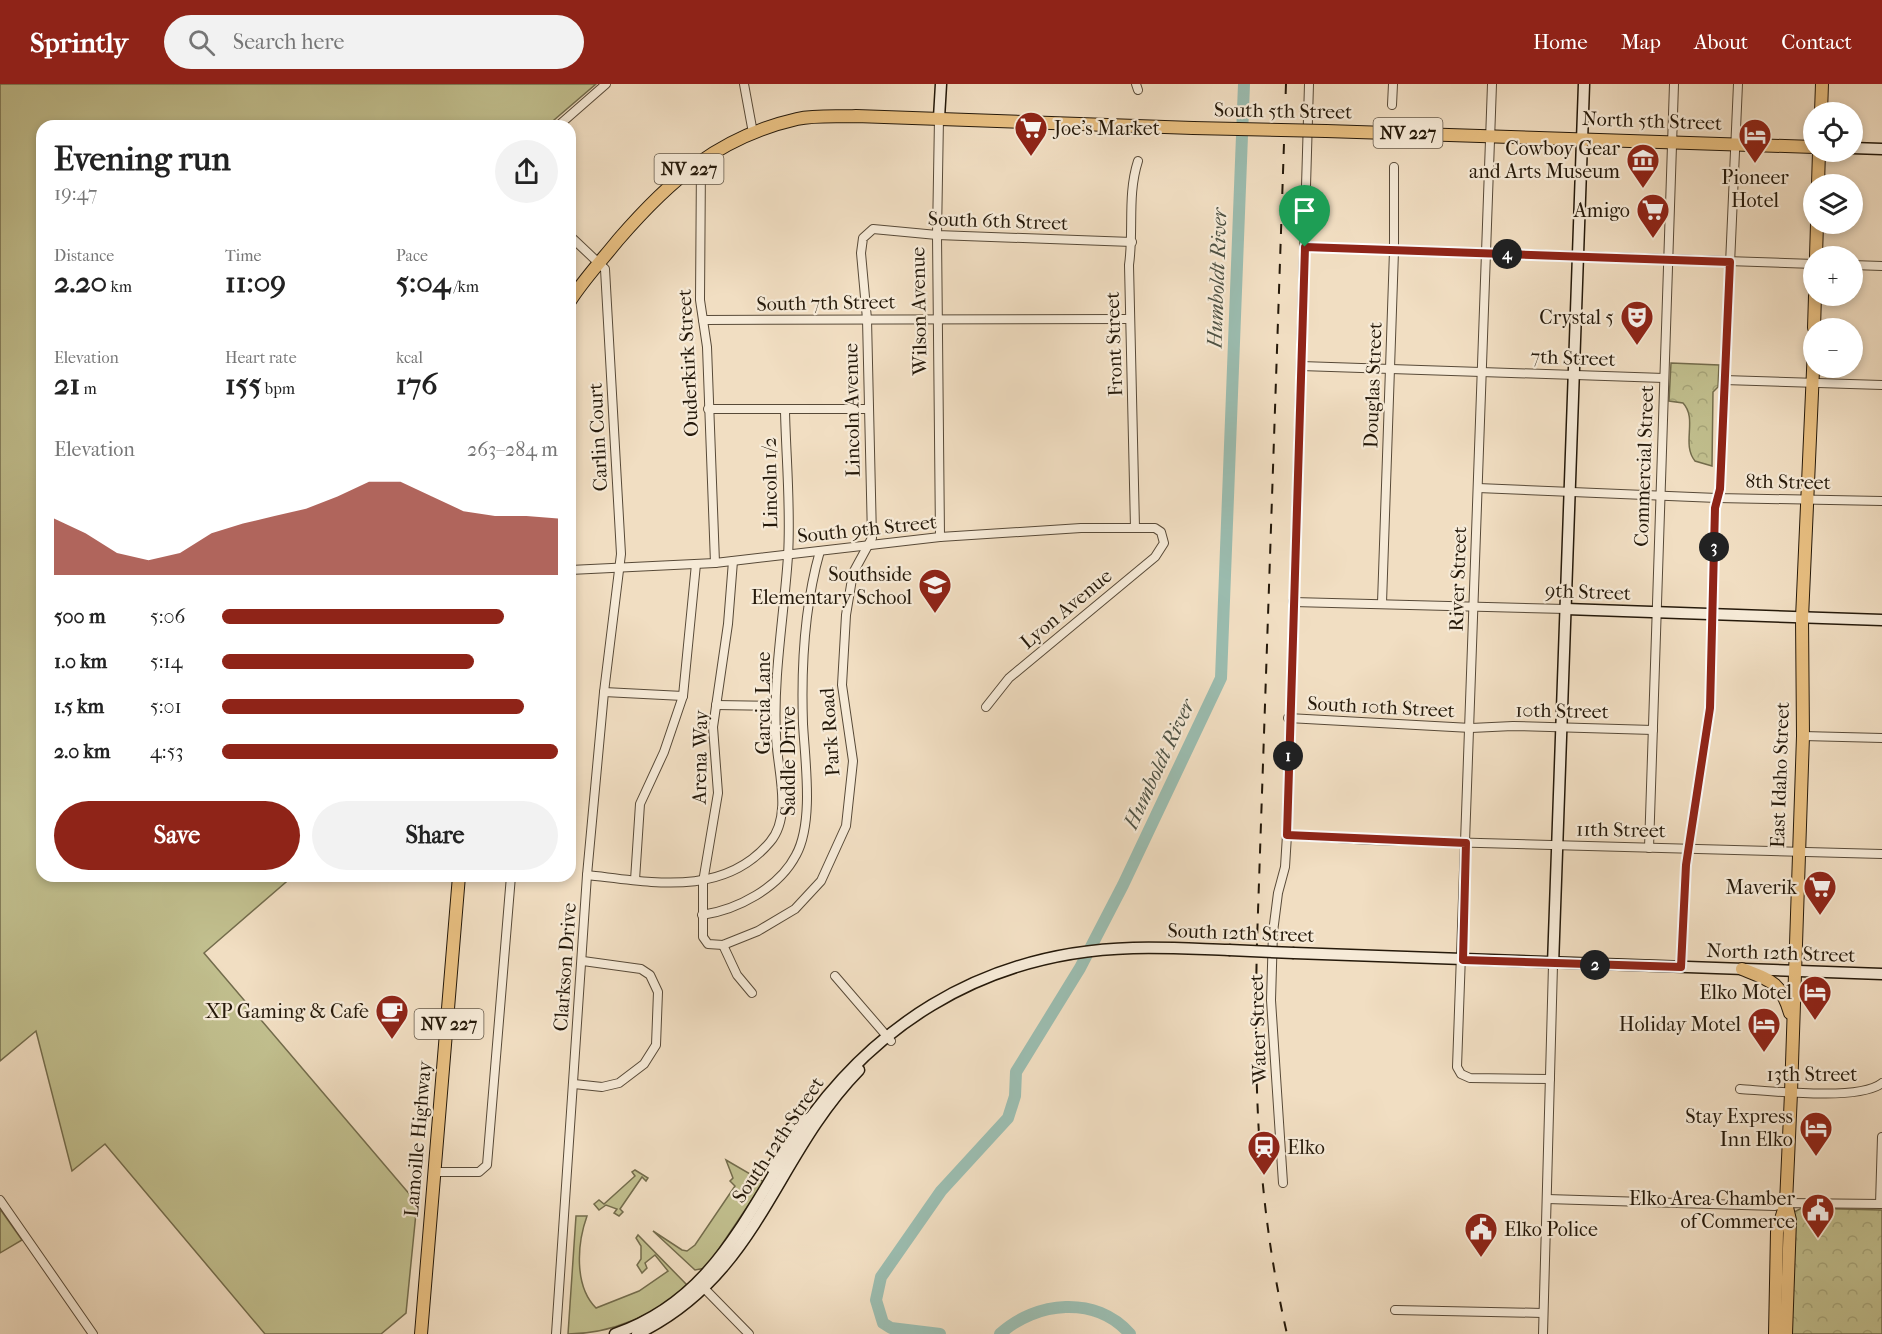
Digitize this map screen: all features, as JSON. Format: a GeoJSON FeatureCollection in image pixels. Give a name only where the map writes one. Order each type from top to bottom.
{"type":"FeatureCollection","features":[{"type":"Feature","properties":{"kind":"main road","name":"Wilson Avenue"},"geometry":{"type":"LineString","coordinates":[[939,118],[941,84]]}},
{"type":"Feature","properties":{"kind":"main road"},"geometry":{"type":"LineString","coordinates":[[1553,964],[1584,84]]}},
{"type":"Feature","properties":{"kind":"main road"},"geometry":{"type":"LineString","coordinates":[[1821,102],[1822,84]]}},
{"type":"Feature","properties":{"kind":"main road","name":"South 5th Street"},"geometry":{"type":"LineString","coordinates":[[576,294],[674,180],[701,161],[753,133],[813,117],[939,118],[1192,128],[1490,135]]}},
{"type":"Feature","properties":{"kind":"main road","name":"North 5th Street"},"geometry":{"type":"LineString","coordinates":[[1490,135],[1803,147]]}},
{"type":"Feature","properties":{"kind":"main road"},"geometry":{"type":"LineString","coordinates":[[1863,148],[1882,149]]}},
{"type":"Feature","properties":{"kind":"main road","name":"East Idaho Street"},"geometry":{"type":"LineString","coordinates":[[1775,1334],[1777,1232],[1786,1203],[1791,1093],[1803,736],[1802,618],[1812,378]]}},
{"type":"Feature","properties":{"kind":"main road","name":"9th Street"},"geometry":{"type":"LineString","coordinates":[[1566,609],[1712,616],[1882,620]]}},
{"type":"Feature","properties":{"kind":"main road","name":"Lamoille Highway"},"geometry":{"type":"LineString","coordinates":[[421,1334],[448,1038],[459,882]]}},
{"type":"Feature","properties":{"kind":"main road","name":"South 12th Street"},"geometry":{"type":"LineString","coordinates":[[615,1334],[646,1320],[702,1286],[732,1243],[809,1118],[843,1076],[941,998],[993,974],[1065,955],[1133,948],[1463,960]]}},
{"type":"Feature","properties":{"kind":"main road","name":"North 12th Street"},"geometry":{"type":"LineString","coordinates":[[1463,960],[1882,974]]}},
{"type":"Feature","properties":{"kind":"main road"},"geometry":{"type":"LineString","coordinates":[[1742,969],[1770,980],[1780,988],[1793,1024]]}},
{"type":"Feature","properties":{"kind":"main road","name":"South 12th Street"},"geometry":{"type":"LineString","coordinates":[[637,1334],[676,1312],[744,1242],[792,1162],[837,1096],[888,1038]]}},
{"type":"Feature","properties":{"kind":"main road","name":"East Idaho Street"},"geometry":{"type":"LineString","coordinates":[[1786,1203],[1790,1220],[1786,1334]]}},
{"type":"Feature","properties":{"kind":"street"},"geometry":{"type":"LineString","coordinates":[[565,120],[606,84]]}},
{"type":"Feature","properties":{"kind":"street"},"geometry":{"type":"LineString","coordinates":[[744,84],[753,133]]}},
{"type":"Feature","properties":{"kind":"street","name":"Water Street"},"geometry":{"type":"LineString","coordinates":[[1283,1183],[1271,1000],[1273,932],[1276,904],[1285,867],[1287,835],[1288,718],[1309,84]]}},
{"type":"Feature","properties":{"kind":"street"},"geometry":{"type":"LineString","coordinates":[[1392,105],[1393,84]]}},
{"type":"Feature","properties":{"kind":"street","name":"River Street"},"geometry":{"type":"LineString","coordinates":[[1492,84],[1463,960],[1457,1067],[1461,1074],[1480,1078],[1550,1079]]}},
{"type":"Feature","properties":{"kind":"street","name":"Commercial Street"},"geometry":{"type":"LineString","coordinates":[[1649,848],[1674,84]]}},
{"type":"Feature","properties":{"kind":"street"},"geometry":{"type":"LineString","coordinates":[[1681,967],[1696,783],[1710,708],[1717,498],[1738,84]]}},
{"type":"Feature","properties":{"kind":"street","name":"Wilson Avenue"},"geometry":{"type":"LineString","coordinates":[[939,118],[937,318],[940,537]]}},
{"type":"Feature","properties":{"kind":"street","name":"Ouderkirk Street"},"geometry":{"type":"LineString","coordinates":[[701,161],[700,300],[707,347],[716,563]]}},
{"type":"Feature","properties":{"kind":"street","name":"Front Street"},"geometry":{"type":"LineString","coordinates":[[1135,528],[1129,265],[1132,242],[1131,181],[1138,161]]}},
{"type":"Feature","properties":{"kind":"street","name":"Douglas Street"},"geometry":{"type":"LineString","coordinates":[[1382,603],[1394,251],[1394,167]]}},
{"type":"Feature","properties":{"kind":"street","name":"South 6th Street"},"geometry":{"type":"LineString","coordinates":[[865,235],[873,230],[937,235],[1132,242]]}},
{"type":"Feature","properties":{"kind":"street","name":"Lincoln Avenue"},"geometry":{"type":"LineString","coordinates":[[865,235],[861,252],[867,320],[872,538],[865,547]]}},
{"type":"Feature","properties":{"kind":"street"},"geometry":{"type":"LineString","coordinates":[[576,242],[602,266]]}},
{"type":"Feature","properties":{"kind":"street"},"geometry":{"type":"LineString","coordinates":[[1305,247],[1803,264]]}},
{"type":"Feature","properties":{"kind":"street","name":"Carlin Court"},"geometry":{"type":"LineString","coordinates":[[602,266],[620,567]]}},
{"type":"Feature","properties":{"kind":"street"},"geometry":{"type":"LineString","coordinates":[[1863,266],[1882,267]]}},
{"type":"Feature","properties":{"kind":"street","name":"South 7th Street"},"geometry":{"type":"LineString","coordinates":[[703,320],[1129,319]]}},
{"type":"Feature","properties":{"kind":"street"},"geometry":{"type":"LineString","coordinates":[[1301,366],[1482,372]]}},
{"type":"Feature","properties":{"kind":"street","name":"7th Street"},"geometry":{"type":"LineString","coordinates":[[1482,372],[1664,378]]}},
{"type":"Feature","properties":{"kind":"street"},"geometry":{"type":"LineString","coordinates":[[1724,380],[1882,385]]}},
{"type":"Feature","properties":{"kind":"street"},"geometry":{"type":"LineString","coordinates":[[708,409],[785,411],[868,409]]}},
{"type":"Feature","properties":{"kind":"street","name":"Lincoln 1/2"},"geometry":{"type":"LineString","coordinates":[[785,411],[788,554]]}},
{"type":"Feature","properties":{"kind":"street","name":"8th Street"},"geometry":{"type":"LineString","coordinates":[[1478,488],[1717,498],[1882,501]]}},
{"type":"Feature","properties":{"kind":"street","name":"South 9th Street"},"geometry":{"type":"LineString","coordinates":[[576,570],[716,563],[940,537],[1071,529],[1155,528],[1163,537]]}},
{"type":"Feature","properties":{"kind":"street","name":"Lyon Avenue"},"geometry":{"type":"LineString","coordinates":[[986,707],[1009,678],[1155,557],[1162,547],[1163,537]]}},
{"type":"Feature","properties":{"kind":"street","name":"Park Road"},"geometry":{"type":"LineString","coordinates":[[723,945],[776,921],[805,900],[828,870],[846,826],[853,762],[842,685],[846,615],[853,573],[865,547]]}},
{"type":"Feature","properties":{"kind":"street","name":"Saddle Drive"},"geometry":{"type":"LineString","coordinates":[[702,915],[717,913],[768,886],[788,868],[802,841],[808,766],[803,723],[807,602],[820,551]]}},
{"type":"Feature","properties":{"kind":"street","name":"Garcia Lane"},"geometry":{"type":"LineString","coordinates":[[587,875],[635,880],[703,882],[731,873],[751,861],[776,834],[782,802],[775,706],[788,554]]}},
{"type":"Feature","properties":{"kind":"street","name":"Arena Way"},"geometry":{"type":"LineString","coordinates":[[703,882],[718,794],[712,739],[728,624],[733,561]]}},
{"type":"Feature","properties":{"kind":"street"},"geometry":{"type":"LineString","coordinates":[[635,880],[640,804],[664,752],[683,696],[696,564]]}},
{"type":"Feature","properties":{"kind":"street","name":"Clarkson Drive"},"geometry":{"type":"LineString","coordinates":[[556,1334],[587,875],[604,692],[620,567]]}},
{"type":"Feature","properties":{"kind":"street","name":"9th Street"},"geometry":{"type":"LineString","coordinates":[[1293,602],[1566,609]]}},
{"type":"Feature","properties":{"kind":"street"},"geometry":{"type":"LineString","coordinates":[[604,692],[683,696]]}},
{"type":"Feature","properties":{"kind":"street"},"geometry":{"type":"LineString","coordinates":[[716,705],[775,706]]}},
{"type":"Feature","properties":{"kind":"street","name":"South 10th Street"},"geometry":{"type":"LineString","coordinates":[[1288,718],[1471,728]]}},
{"type":"Feature","properties":{"kind":"street","name":"10th Street"},"geometry":{"type":"LineString","coordinates":[[1471,728],[1562,727],[1653,730]]}},
{"type":"Feature","properties":{"kind":"street"},"geometry":{"type":"LineString","coordinates":[[1803,736],[1882,738]]}},
{"type":"Feature","properties":{"kind":"street","name":"11th Street"},"geometry":{"type":"LineString","coordinates":[[1287,835],[1466,843],[1882,854]]}},
{"type":"Feature","properties":{"kind":"street"},"geometry":{"type":"LineString","coordinates":[[434,1172],[478,1172],[487,1165],[511,882]]}},
{"type":"Feature","properties":{"kind":"street"},"geometry":{"type":"LineString","coordinates":[[703,882],[702,931],[705,940],[708,944],[723,945],[737,975],[752,993]]}},
{"type":"Feature","properties":{"kind":"street"},"geometry":{"type":"LineString","coordinates":[[574,1084],[602,1087],[619,1083],[644,1064],[656,1045],[658,992],[650,975],[641,969],[583,960]]}},
{"type":"Feature","properties":{"kind":"street"},"geometry":{"type":"LineString","coordinates":[[1543,1334],[1553,964]]}},
{"type":"Feature","properties":{"kind":"street"},"geometry":{"type":"LineString","coordinates":[[835,975],[888,1038]]}},
{"type":"Feature","properties":{"kind":"street","name":"13th Street"},"geometry":{"type":"LineString","coordinates":[[1740,1089],[1791,1093],[1861,1093],[1882,1083]]}},
{"type":"Feature","properties":{"kind":"street"},"geometry":{"type":"LineString","coordinates":[[1547,1199],[1775,1206],[1786,1203],[1881,1204],[1882,1137]]}},
{"type":"Feature","properties":{"kind":"street"},"geometry":{"type":"LineString","coordinates":[[0,1200],[93,1334]]}},
{"type":"Feature","properties":{"kind":"street"},"geometry":{"type":"LineString","coordinates":[[702,1286],[749,1334]]}},
{"type":"Feature","properties":{"kind":"street"},"geometry":{"type":"LineString","coordinates":[[1395,1310],[1543,1313]]}},
{"type":"Feature","properties":{"kind":"green space"},"geometry":{"type":"Polygon","coordinates":[[[0,84],[596,84],[554,120],[36,120],[36,882],[286,882],[204,953],[417,1203],[406,1313],[381,1334],[265,1334],[105,1144],[72,1171],[36,1031],[0,1061],[0,84]]]}},
{"type":"Feature","properties":{"kind":"green space"},"geometry":{"type":"Polygon","coordinates":[[[1671,363],[1719,365],[1718,387],[1713,392],[1712,466],[1695,461],[1689,447],[1690,424],[1687,409],[1683,403],[1669,401],[1671,363]]]}},
{"type":"Feature","properties":{"kind":"green space"},"geometry":{"type":"Polygon","coordinates":[[[726,1160],[764,1182],[706,1268],[695,1270],[653,1231],[682,1250],[687,1251],[695,1245],[735,1186],[730,1181],[733,1178],[726,1160]]]}},
{"type":"Feature","properties":{"kind":"green space"},"geometry":{"type":"Polygon","coordinates":[[[635,1170],[648,1178],[646,1181],[642,1177],[620,1209],[623,1212],[619,1216],[614,1213],[617,1209],[606,1205],[599,1210],[594,1204],[599,1200],[604,1204],[635,1176],[632,1172],[635,1170]]]}},
{"type":"Feature","properties":{"kind":"green space"},"geometry":{"type":"Polygon","coordinates":[[[1802,1208],[1882,1210],[1882,1334],[1790,1334],[1794,1212],[1802,1208]]]}},
{"type":"Feature","properties":{"kind":"green space"},"geometry":{"type":"Polygon","coordinates":[[[0,1209],[22,1240],[0,1253],[0,1209]]]}},
{"type":"Feature","properties":{"kind":"green space"},"geometry":{"type":"Polygon","coordinates":[[[576,1216],[587,1216],[581,1239],[581,1277],[589,1299],[596,1308],[639,1291],[668,1271],[655,1255],[645,1263],[647,1268],[642,1273],[637,1265],[641,1259],[641,1246],[636,1238],[638,1235],[687,1285],[662,1305],[632,1321],[600,1331],[568,1334],[576,1216]]]}},
{"type":"Feature","properties":{"kind":"waterway","name":"Humboldt River"},"geometry":{"type":"LineString","coordinates":[[940,1334],[891,1328],[883,1323],[876,1300],[881,1277],[941,1191],[1008,1118],[1015,1096],[1016,1072],[1080,968],[1123,885],[1221,678],[1244,84]]}},
{"type":"Feature","properties":{"kind":"waterway","name":"Humboldt River"},"geometry":{"type":"LineString","coordinates":[[1000,1334],[1031,1315],[1048,1309],[1066,1307],[1083,1308],[1100,1313],[1116,1321],[1130,1334]]}},
{"type":"Feature","properties":{"kind":"railway"},"geometry":{"type":"LineString","coordinates":[[1286,84],[1257,941],[1256,1042],[1263,1187],[1269,1235],[1287,1334]]}},
{"type":"Feature","properties":{"kind":"place","name":"Joe's Market"},"geometry":{"type":"Point","coordinates":[1031,157]}},
{"type":"Feature","properties":{"kind":"place","name":"Pioneer Hotel"},"geometry":{"type":"Point","coordinates":[1755,164]}},
{"type":"Feature","properties":{"kind":"place","name":"Cowboy Gear and Arts Museum"},"geometry":{"type":"Point","coordinates":[1643,189]}},
{"type":"Feature","properties":{"kind":"place","name":"Amigo"},"geometry":{"type":"Point","coordinates":[1653,239]}},
{"type":"Feature","properties":{"kind":"place","name":"Crystal 5"},"geometry":{"type":"Point","coordinates":[1637,346]}},
{"type":"Feature","properties":{"kind":"place","name":"Southside Elementary School"},"geometry":{"type":"Point","coordinates":[935,614]}},
{"type":"Feature","properties":{"kind":"place","name":"Maverik"},"geometry":{"type":"Point","coordinates":[1820,916]}},
{"type":"Feature","properties":{"kind":"place","name":"Elko Motel"},"geometry":{"type":"Point","coordinates":[1815,1021]}},
{"type":"Feature","properties":{"kind":"place","name":"XP Gaming & Cafe"},"geometry":{"type":"Point","coordinates":[392,1040]}},
{"type":"Feature","properties":{"kind":"place","name":"Holiday Motel"},"geometry":{"type":"Point","coordinates":[1764,1053]}},
{"type":"Feature","properties":{"kind":"place","name":"Stay Express Inn Elko"},"geometry":{"type":"Point","coordinates":[1816,1157]}},
{"type":"Feature","properties":{"kind":"place","name":"Elko"},"geometry":{"type":"Point","coordinates":[1264,1176]}},
{"type":"Feature","properties":{"kind":"place","name":"Elko Area Chamber of Commerce"},"geometry":{"type":"Point","coordinates":[1818,1239]}},
{"type":"Feature","properties":{"kind":"place","name":"Elko Police"},"geometry":{"type":"Point","coordinates":[1481,1258]}},
{"type":"Feature","properties":{"kind":"route"},"geometry":{"type":"LineString","coordinates":[[1305,247],[1730,262],[1720,489],[1715,508],[1710,708],[1696,783],[1686,865],[1681,967],[1463,960],[1466,843],[1287,835],[1288,718],[1305,247]]}}]}
